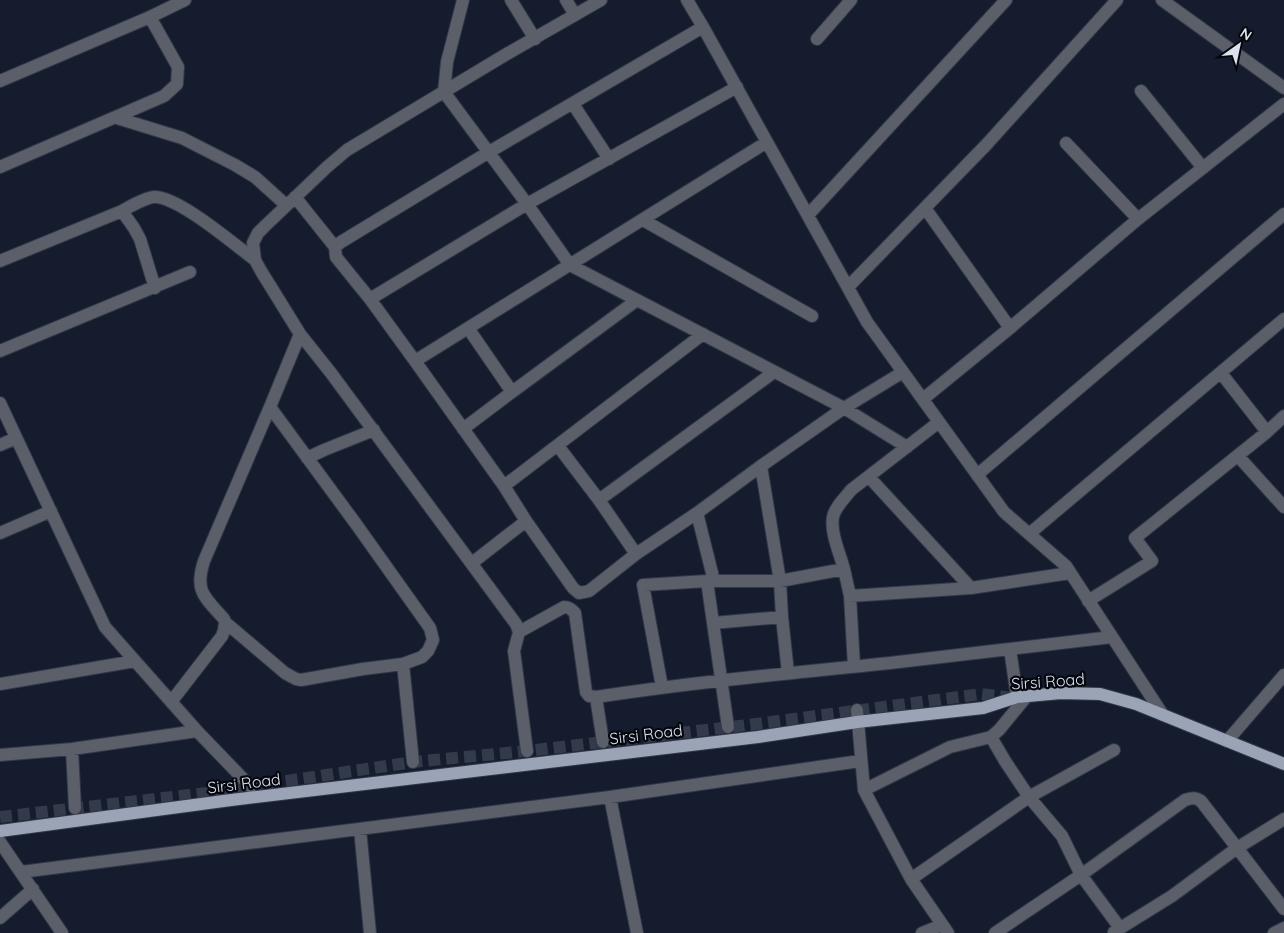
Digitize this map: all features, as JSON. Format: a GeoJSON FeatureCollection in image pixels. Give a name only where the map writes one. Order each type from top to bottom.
{"type":"FeatureCollection","features":[{"type":"Feature","properties":{"kind":"main road","name":"Sirsi Road"},"geometry":{"type":"LineString","coordinates":[[0,831],[223,801],[748,738],[857,716],[983,708],[1019,697],[1061,694],[1100,694],[1136,704],[1284,764]]}},
{"type":"Feature","properties":{"kind":"street"},"geometry":{"type":"LineString","coordinates":[[0,81],[150,17],[185,0]]}},
{"type":"Feature","properties":{"kind":"street"},"geometry":{"type":"LineString","coordinates":[[462,0],[447,62],[444,92],[570,265],[844,408],[907,447]]}},
{"type":"Feature","properties":{"kind":"street"},"geometry":{"type":"LineString","coordinates":[[512,0],[535,39]]}},
{"type":"Feature","properties":{"kind":"street"},"geometry":{"type":"LineString","coordinates":[[566,0],[575,15]]}},
{"type":"Feature","properties":{"kind":"street"},"geometry":{"type":"LineString","coordinates":[[528,751],[514,650],[519,632],[516,624],[374,430],[300,334],[255,260],[253,243],[258,233],[290,201],[347,150],[601,0]]}},
{"type":"Feature","properties":{"kind":"street"},"geometry":{"type":"LineString","coordinates":[[687,0],[867,322],[1004,512],[1066,566],[1163,715]]}},
{"type":"Feature","properties":{"kind":"street"},"geometry":{"type":"LineString","coordinates":[[818,39],[851,0]]}},
{"type":"Feature","properties":{"kind":"street"},"geometry":{"type":"LineString","coordinates":[[808,215],[1006,0]]}},
{"type":"Feature","properties":{"kind":"street"},"geometry":{"type":"LineString","coordinates":[[848,287],[986,145],[1117,0]]}},
{"type":"Feature","properties":{"kind":"street"},"geometry":{"type":"LineString","coordinates":[[1162,0],[1284,88]]}},
{"type":"Feature","properties":{"kind":"street"},"geometry":{"type":"LineString","coordinates":[[0,167],[164,96],[177,84],[178,66],[150,17]]}},
{"type":"Feature","properties":{"kind":"street"},"geometry":{"type":"LineString","coordinates":[[335,247],[489,152],[703,27]]}},
{"type":"Feature","properties":{"kind":"street"},"geometry":{"type":"LineString","coordinates":[[370,299],[527,204],[737,87]]}},
{"type":"Feature","properties":{"kind":"street"},"geometry":{"type":"LineString","coordinates":[[1141,91],[1204,168]]}},
{"type":"Feature","properties":{"kind":"street"},"geometry":{"type":"LineString","coordinates":[[573,104],[609,159]]}},
{"type":"Feature","properties":{"kind":"street"},"geometry":{"type":"LineString","coordinates":[[923,399],[1138,220],[1284,104]]}},
{"type":"Feature","properties":{"kind":"street"},"geometry":{"type":"LineString","coordinates":[[116,118],[182,138],[235,165],[290,201],[335,247],[336,257],[370,299],[415,361],[504,486],[573,588],[579,593],[589,590],[636,554],[844,408],[903,372]]}},
{"type":"Feature","properties":{"kind":"street"},"geometry":{"type":"LineString","coordinates":[[415,361],[768,142]]}},
{"type":"Feature","properties":{"kind":"street"},"geometry":{"type":"LineString","coordinates":[[1066,143],[1138,220]]}},
{"type":"Feature","properties":{"kind":"street"},"geometry":{"type":"LineString","coordinates":[[0,261],[154,197],[171,201],[189,211],[255,260]]}},
{"type":"Feature","properties":{"kind":"street"},"geometry":{"type":"LineString","coordinates":[[925,208],[1010,328]]}},
{"type":"Feature","properties":{"kind":"street"},"geometry":{"type":"LineString","coordinates":[[122,211],[140,239],[155,288]]}},
{"type":"Feature","properties":{"kind":"street"},"geometry":{"type":"LineString","coordinates":[[977,474],[1284,214]]}},
{"type":"Feature","properties":{"kind":"street"},"geometry":{"type":"LineString","coordinates":[[643,220],[812,316]]}},
{"type":"Feature","properties":{"kind":"street"},"geometry":{"type":"LineString","coordinates":[[0,352],[190,272]]}},
{"type":"Feature","properties":{"kind":"street"},"geometry":{"type":"LineString","coordinates":[[463,429],[636,300]]}},
{"type":"Feature","properties":{"kind":"street"},"geometry":{"type":"LineString","coordinates":[[1029,534],[1284,319]]}},
{"type":"Feature","properties":{"kind":"street"},"geometry":{"type":"LineString","coordinates":[[468,328],[512,392]]}},
{"type":"Feature","properties":{"kind":"street"},"geometry":{"type":"LineString","coordinates":[[270,407],[430,628],[433,640],[428,651],[422,657],[404,664],[301,680],[296,679],[285,674],[226,622],[204,596],[200,585],[200,574],[204,561],[300,334]]}},
{"type":"Feature","properties":{"kind":"street"},"geometry":{"type":"LineString","coordinates":[[504,486],[703,334]]}},
{"type":"Feature","properties":{"kind":"street"},"geometry":{"type":"LineString","coordinates":[[599,500],[774,372]]}},
{"type":"Feature","properties":{"kind":"street"},"geometry":{"type":"LineString","coordinates":[[1221,373],[1267,432]]}},
{"type":"Feature","properties":{"kind":"street"},"geometry":{"type":"LineString","coordinates":[[0,403],[106,627],[197,731],[250,787]]}},
{"type":"Feature","properties":{"kind":"street"},"geometry":{"type":"LineString","coordinates":[[1088,601],[1152,561],[1135,538],[1238,456],[1284,416]]}},
{"type":"Feature","properties":{"kind":"street"},"geometry":{"type":"LineString","coordinates":[[854,666],[850,596],[832,528],[833,516],[851,490],[939,422]]}},
{"type":"Feature","properties":{"kind":"street"},"geometry":{"type":"LineString","coordinates":[[307,458],[374,430]]}},
{"type":"Feature","properties":{"kind":"street"},"geometry":{"type":"LineString","coordinates":[[0,446],[16,438]]}},
{"type":"Feature","properties":{"kind":"street"},"geometry":{"type":"LineString","coordinates":[[558,446],[599,500],[636,554]]}},
{"type":"Feature","properties":{"kind":"street"},"geometry":{"type":"LineString","coordinates":[[1238,456],[1284,508]]}},
{"type":"Feature","properties":{"kind":"street"},"geometry":{"type":"LineString","coordinates":[[761,466],[780,580],[788,673]]}},
{"type":"Feature","properties":{"kind":"street"},"geometry":{"type":"LineString","coordinates":[[869,477],[971,588]]}},
{"type":"Feature","properties":{"kind":"street"},"geometry":{"type":"LineString","coordinates":[[0,534],[51,511]]}},
{"type":"Feature","properties":{"kind":"street"},"geometry":{"type":"LineString","coordinates":[[697,513],[711,581],[713,623],[728,727]]}},
{"type":"Feature","properties":{"kind":"street"},"geometry":{"type":"LineString","coordinates":[[472,563],[526,521]]}},
{"type":"Feature","properties":{"kind":"street"},"geometry":{"type":"LineString","coordinates":[[662,687],[643,585],[711,581],[780,580],[844,568]]}},
{"type":"Feature","properties":{"kind":"street"},"geometry":{"type":"LineString","coordinates":[[850,596],[971,588],[1070,573]]}},
{"type":"Feature","properties":{"kind":"street"},"geometry":{"type":"LineString","coordinates":[[519,632],[564,607],[572,610],[575,613],[586,692],[589,696],[596,697],[721,680],[1112,637]]}},
{"type":"Feature","properties":{"kind":"street"},"geometry":{"type":"LineString","coordinates":[[713,623],[782,617]]}},
{"type":"Feature","properties":{"kind":"street"},"geometry":{"type":"LineString","coordinates":[[171,702],[222,636],[226,622]]}},
{"type":"Feature","properties":{"kind":"street"},"geometry":{"type":"LineString","coordinates":[[864,790],[950,747],[991,737],[999,730],[1019,697],[1010,649]]}},
{"type":"Feature","properties":{"kind":"street"},"geometry":{"type":"LineString","coordinates":[[0,684],[135,661]]}},
{"type":"Feature","properties":{"kind":"street"},"geometry":{"type":"LineString","coordinates":[[404,664],[413,762]]}},
{"type":"Feature","properties":{"kind":"street"},"geometry":{"type":"LineString","coordinates":[[1227,742],[1284,676]]}},
{"type":"Feature","properties":{"kind":"street"},"geometry":{"type":"LineString","coordinates":[[596,697],[603,742]]}},
{"type":"Feature","properties":{"kind":"street"},"geometry":{"type":"LineString","coordinates":[[857,716],[864,790],[910,879],[945,929],[922,933]]}},
{"type":"Feature","properties":{"kind":"street"},"geometry":{"type":"LineString","coordinates":[[0,755],[72,749],[197,731]]}},
{"type":"Feature","properties":{"kind":"street"},"geometry":{"type":"LineString","coordinates":[[991,737],[1029,797],[1062,836],[1081,875],[1116,931],[1172,896],[1237,848],[1284,819]]}},
{"type":"Feature","properties":{"kind":"street"},"geometry":{"type":"LineString","coordinates":[[72,749],[75,808]]}},
{"type":"Feature","properties":{"kind":"street"},"geometry":{"type":"LineString","coordinates":[[910,879],[1029,797],[1114,750]]}},
{"type":"Feature","properties":{"kind":"street"},"geometry":{"type":"LineString","coordinates":[[21,872],[610,797],[860,761]]}},
{"type":"Feature","properties":{"kind":"street"},"geometry":{"type":"LineString","coordinates":[[610,797],[637,933]]}},
{"type":"Feature","properties":{"kind":"street"},"geometry":{"type":"LineString","coordinates":[[995,933],[1081,875],[1185,800],[1191,798],[1201,801],[1284,909]]}},
{"type":"Feature","properties":{"kind":"street"},"geometry":{"type":"LineString","coordinates":[[360,829],[370,933]]}},
{"type":"Feature","properties":{"kind":"street"},"geometry":{"type":"LineString","coordinates":[[0,842],[62,933]]}},
{"type":"Feature","properties":{"kind":"street"},"geometry":{"type":"LineString","coordinates":[[0,918],[33,890]]}},
{"type":"Feature","properties":{"kind":"street"},"geometry":{"type":"LineString","coordinates":[[1274,933],[1284,928]]}},
{"type":"Feature","properties":{"kind":"tunnel"},"geometry":{"type":"LineString","coordinates":[[0,817],[206,793],[413,762],[527,751],[756,724],[981,694],[1012,698]]}}]}
